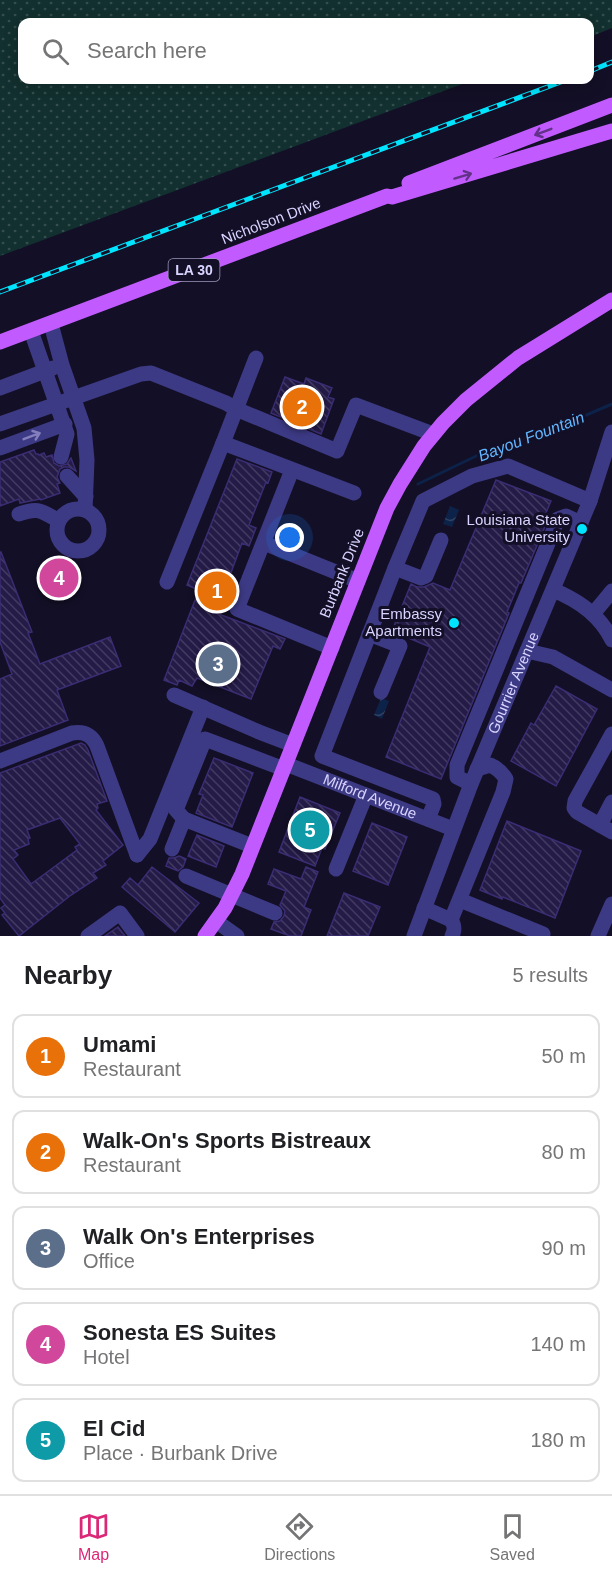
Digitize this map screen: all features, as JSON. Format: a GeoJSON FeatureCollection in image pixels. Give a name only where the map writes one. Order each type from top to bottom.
{"type":"FeatureCollection","features":[{"type":"Feature","properties":{"kind":"main road","name":"Nicholson Drive"},"geometry":{"type":"LineString","coordinates":[[387,196],[390,190],[612,105]]}},
{"type":"Feature","properties":{"kind":"main road","name":"Nicholson Drive"},"geometry":{"type":"LineString","coordinates":[[0,342],[387,196],[392,198],[612,131]]}},
{"type":"Feature","properties":{"kind":"main road","name":"Burbank Drive"},"geometry":{"type":"LineString","coordinates":[[205,936],[232,895],[387,508],[409,468],[433,434],[466,400],[518,358],[610,305]]}},
{"type":"Feature","properties":{"kind":"street"},"geometry":{"type":"LineString","coordinates":[[51,324],[84,429],[87,460],[86,504]]}},
{"type":"Feature","properties":{"kind":"street"},"geometry":{"type":"LineString","coordinates":[[31,331],[66,429],[61,457]]}},
{"type":"Feature","properties":{"kind":"street"},"geometry":{"type":"LineString","coordinates":[[167,582],[256,358]]}},
{"type":"Feature","properties":{"kind":"street"},"geometry":{"type":"LineString","coordinates":[[0,388],[62,365]]}},
{"type":"Feature","properties":{"kind":"street"},"geometry":{"type":"LineString","coordinates":[[0,424],[141,374],[151,373],[337,451],[356,405],[433,434]]}},
{"type":"Feature","properties":{"kind":"street"},"geometry":{"type":"LineString","coordinates":[[0,448],[66,429],[84,429]]}},
{"type":"Feature","properties":{"kind":"street","name":"Gourrier Avenue"},"geometry":{"type":"LineString","coordinates":[[414,936],[471,784],[590,501],[611,437]]}},
{"type":"Feature","properties":{"kind":"street"},"geometry":{"type":"LineString","coordinates":[[223,443],[354,493]]}},
{"type":"Feature","properties":{"kind":"street"},"geometry":{"type":"LineString","coordinates":[[314,775],[423,501],[472,476],[508,466],[590,501]]}},
{"type":"Feature","properties":{"kind":"street"},"geometry":{"type":"LineString","coordinates":[[292,470],[237,609],[332,648]]}},
{"type":"Feature","properties":{"kind":"street"},"geometry":{"type":"LineString","coordinates":[[67,476],[86,504],[94,516],[98,529],[95,542],[84,549],[71,549],[60,541],[57,534],[59,521],[69,511],[86,504]]}},
{"type":"Feature","properties":{"kind":"street"},"geometry":{"type":"LineString","coordinates":[[19,514],[33,509],[59,521]]}},
{"type":"Feature","properties":{"kind":"street"},"geometry":{"type":"LineString","coordinates":[[471,784],[457,777],[457,765],[558,519],[566,516],[581,523]]}},
{"type":"Feature","properties":{"kind":"street"},"geometry":{"type":"LineString","coordinates":[[395,567],[421,578],[426,576],[441,540]]}},
{"type":"Feature","properties":{"kind":"street"},"geometry":{"type":"LineString","coordinates":[[264,543],[358,581]]}},
{"type":"Feature","properties":{"kind":"street"},"geometry":{"type":"LineString","coordinates":[[553,590],[583,604],[608,632],[612,640]]}},
{"type":"Feature","properties":{"kind":"street"},"geometry":{"type":"LineString","coordinates":[[593,614],[612,591]]}},
{"type":"Feature","properties":{"kind":"street"},"geometry":{"type":"LineString","coordinates":[[519,614],[539,623]]}},
{"type":"Feature","properties":{"kind":"street"},"geometry":{"type":"LineString","coordinates":[[369,634],[400,646],[381,692]]}},
{"type":"Feature","properties":{"kind":"street"},"geometry":{"type":"LineString","coordinates":[[527,651],[553,657],[612,690]]}},
{"type":"Feature","properties":{"kind":"street"},"geometry":{"type":"LineString","coordinates":[[491,681],[511,689]]}},
{"type":"Feature","properties":{"kind":"street"},"geometry":{"type":"LineString","coordinates":[[174,695],[294,745]]}},
{"type":"Feature","properties":{"kind":"street"},"geometry":{"type":"LineString","coordinates":[[0,761],[72,732],[84,732],[94,740],[97,746],[137,855],[150,839],[203,707]]}},
{"type":"Feature","properties":{"kind":"street"},"geometry":{"type":"LineString","coordinates":[[612,734],[575,801],[574,808],[606,829],[612,802]]}},
{"type":"Feature","properties":{"kind":"street","name":"Milford Avenue"},"geometry":{"type":"LineString","coordinates":[[184,819],[176,810],[205,739],[314,775],[453,829]]}},
{"type":"Feature","properties":{"kind":"street"},"geometry":{"type":"LineString","coordinates":[[322,756],[433,800],[434,804],[428,819]]}},
{"type":"Feature","properties":{"kind":"street"},"geometry":{"type":"LineString","coordinates":[[451,920],[503,792],[506,779],[490,765],[477,770]]}},
{"type":"Feature","properties":{"kind":"street"},"geometry":{"type":"LineString","coordinates":[[336,869],[366,795]]}},
{"type":"Feature","properties":{"kind":"street"},"geometry":{"type":"LineString","coordinates":[[172,849],[184,819],[252,846]]}},
{"type":"Feature","properties":{"kind":"street"},"geometry":{"type":"LineString","coordinates":[[186,876],[275,913]]}},
{"type":"Feature","properties":{"kind":"street"},"geometry":{"type":"LineString","coordinates":[[460,900],[543,934]]}},
{"type":"Feature","properties":{"kind":"street"},"geometry":{"type":"LineString","coordinates":[[598,936],[612,904]]}},
{"type":"Feature","properties":{"kind":"street"},"geometry":{"type":"LineString","coordinates":[[424,908],[451,920],[455,930],[452,936]]}},
{"type":"Feature","properties":{"kind":"street"},"geometry":{"type":"LineString","coordinates":[[88,936],[120,913],[137,936]]}},
{"type":"Feature","properties":{"kind":"street"},"geometry":{"type":"LineString","coordinates":[[216,921],[237,936]]}},
{"type":"Feature","properties":{"kind":"green space"},"geometry":{"type":"Polygon","coordinates":[[[0,0],[612,0],[612,28],[594,35],[594,18],[18,18],[18,84],[462,84],[0,256],[0,0]]]}},
{"type":"Feature","properties":{"kind":"water"},"geometry":{"type":"Polygon","coordinates":[[[450,506],[459,510],[452,527],[443,524],[450,506]]]}},
{"type":"Feature","properties":{"kind":"water"},"geometry":{"type":"Polygon","coordinates":[[[381,698],[389,701],[382,719],[374,715],[381,698]]]}},
{"type":"Feature","properties":{"kind":"building"},"geometry":{"type":"Polygon","coordinates":[[[285,377],[304,384],[306,378],[332,388],[328,397],[334,399],[321,434],[271,413],[285,377]]]}},
{"type":"Feature","properties":{"kind":"building"},"geometry":{"type":"Polygon","coordinates":[[[34,450],[39,455],[44,453],[46,457],[52,455],[54,463],[59,466],[67,464],[71,458],[76,471],[69,467],[60,469],[57,477],[60,483],[57,484],[60,493],[41,500],[20,503],[19,499],[0,506],[0,462],[34,450]]]}},
{"type":"Feature","properties":{"kind":"building"},"geometry":{"type":"Polygon","coordinates":[[[237,459],[272,472],[249,525],[256,528],[249,546],[242,543],[216,613],[285,639],[280,649],[273,646],[251,699],[197,678],[192,686],[179,680],[177,685],[164,680],[199,590],[187,585],[237,459]]]}},
{"type":"Feature","properties":{"kind":"building"},"geometry":{"type":"Polygon","coordinates":[[[496,480],[551,501],[542,522],[546,524],[507,612],[509,613],[441,779],[386,757],[430,647],[392,631],[411,584],[424,587],[433,583],[450,590],[496,480]]]}},
{"type":"Feature","properties":{"kind":"building"},"geometry":{"type":"Polygon","coordinates":[[[0,552],[32,632],[28,633],[40,664],[110,637],[121,666],[57,690],[68,720],[0,746],[0,679],[12,674],[0,642],[0,552]]]}},
{"type":"Feature","properties":{"kind":"building"},"geometry":{"type":"Polygon","coordinates":[[[556,686],[597,709],[556,786],[511,761],[531,723],[534,725],[556,686]]]}},
{"type":"Feature","properties":{"kind":"building"},"geometry":{"type":"Polygon","coordinates":[[[81,743],[85,745],[107,801],[97,804],[96,810],[123,845],[103,861],[106,865],[93,873],[97,878],[71,895],[19,936],[2,915],[5,913],[1,908],[5,905],[0,898],[0,773],[81,743]],[[60,818],[27,830],[30,838],[28,839],[29,844],[14,850],[18,855],[13,859],[31,884],[77,850],[75,847],[80,844],[60,818]]]}},
{"type":"Feature","properties":{"kind":"building"},"geometry":{"type":"Polygon","coordinates":[[[214,758],[253,773],[232,827],[196,813],[203,795],[199,794],[214,758]]]}},
{"type":"Feature","properties":{"kind":"building"},"geometry":{"type":"Polygon","coordinates":[[[300,797],[340,813],[315,866],[279,852],[300,797]]]}},
{"type":"Feature","properties":{"kind":"building"},"geometry":{"type":"Polygon","coordinates":[[[507,821],[581,851],[555,918],[480,890],[507,821]]]}},
{"type":"Feature","properties":{"kind":"building"},"geometry":{"type":"Polygon","coordinates":[[[372,823],[407,837],[388,885],[353,871],[372,823]]]}},
{"type":"Feature","properties":{"kind":"building"},"geometry":{"type":"Polygon","coordinates":[[[197,835],[224,846],[216,867],[188,856],[197,835]]]}},
{"type":"Feature","properties":{"kind":"building"},"geometry":{"type":"Polygon","coordinates":[[[179,856],[186,859],[183,867],[178,871],[166,866],[169,858],[179,856]]]}},
{"type":"Feature","properties":{"kind":"building"},"geometry":{"type":"Polygon","coordinates":[[[152,867],[199,903],[175,932],[122,887],[130,878],[138,885],[152,867]]]}},
{"type":"Feature","properties":{"kind":"building"},"geometry":{"type":"Polygon","coordinates":[[[306,867],[318,872],[304,907],[311,910],[301,936],[290,936],[271,929],[274,922],[280,921],[284,916],[285,911],[280,905],[286,891],[268,884],[274,869],[301,879],[306,867]]]}},
{"type":"Feature","properties":{"kind":"building"},"geometry":{"type":"Polygon","coordinates":[[[344,893],[380,907],[368,936],[327,936],[344,893]]]}},
{"type":"Feature","properties":{"kind":"building"},"geometry":{"type":"Polygon","coordinates":[[[118,927],[125,936],[105,936],[118,927]]]}},
{"type":"Feature","properties":{"kind":"waterway","name":"Bayou Fountain"},"geometry":{"type":"LineString","coordinates":[[418,484],[497,446],[540,435],[612,404]]}},
{"type":"Feature","properties":{"kind":"railway"},"geometry":{"type":"LineString","coordinates":[[594,69],[612,62]]}},
{"type":"Feature","properties":{"kind":"railway"},"geometry":{"type":"LineString","coordinates":[[0,292],[555,84]]}},
{"type":"Feature","properties":{"kind":"place","name":"Walk-On's Sports Bistreaux"},"geometry":{"type":"Point","coordinates":[302,407]}},
{"type":"Feature","properties":{"kind":"place","name":"Louisiana State University"},"geometry":{"type":"Point","coordinates":[582,529]}},
{"type":"Feature","properties":{"kind":"place","name":"Sonesta ES Suites"},"geometry":{"type":"Point","coordinates":[59,578]}},
{"type":"Feature","properties":{"kind":"place","name":"Umami"},"geometry":{"type":"Point","coordinates":[217,591]}},
{"type":"Feature","properties":{"kind":"place","name":"Embassy Apartments"},"geometry":{"type":"Point","coordinates":[454,623]}},
{"type":"Feature","properties":{"kind":"place","name":"Walk On's Enterprises"},"geometry":{"type":"Point","coordinates":[218,664]}},
{"type":"Feature","properties":{"kind":"place","name":"El Cid"},"geometry":{"type":"Point","coordinates":[310,830]}}]}
